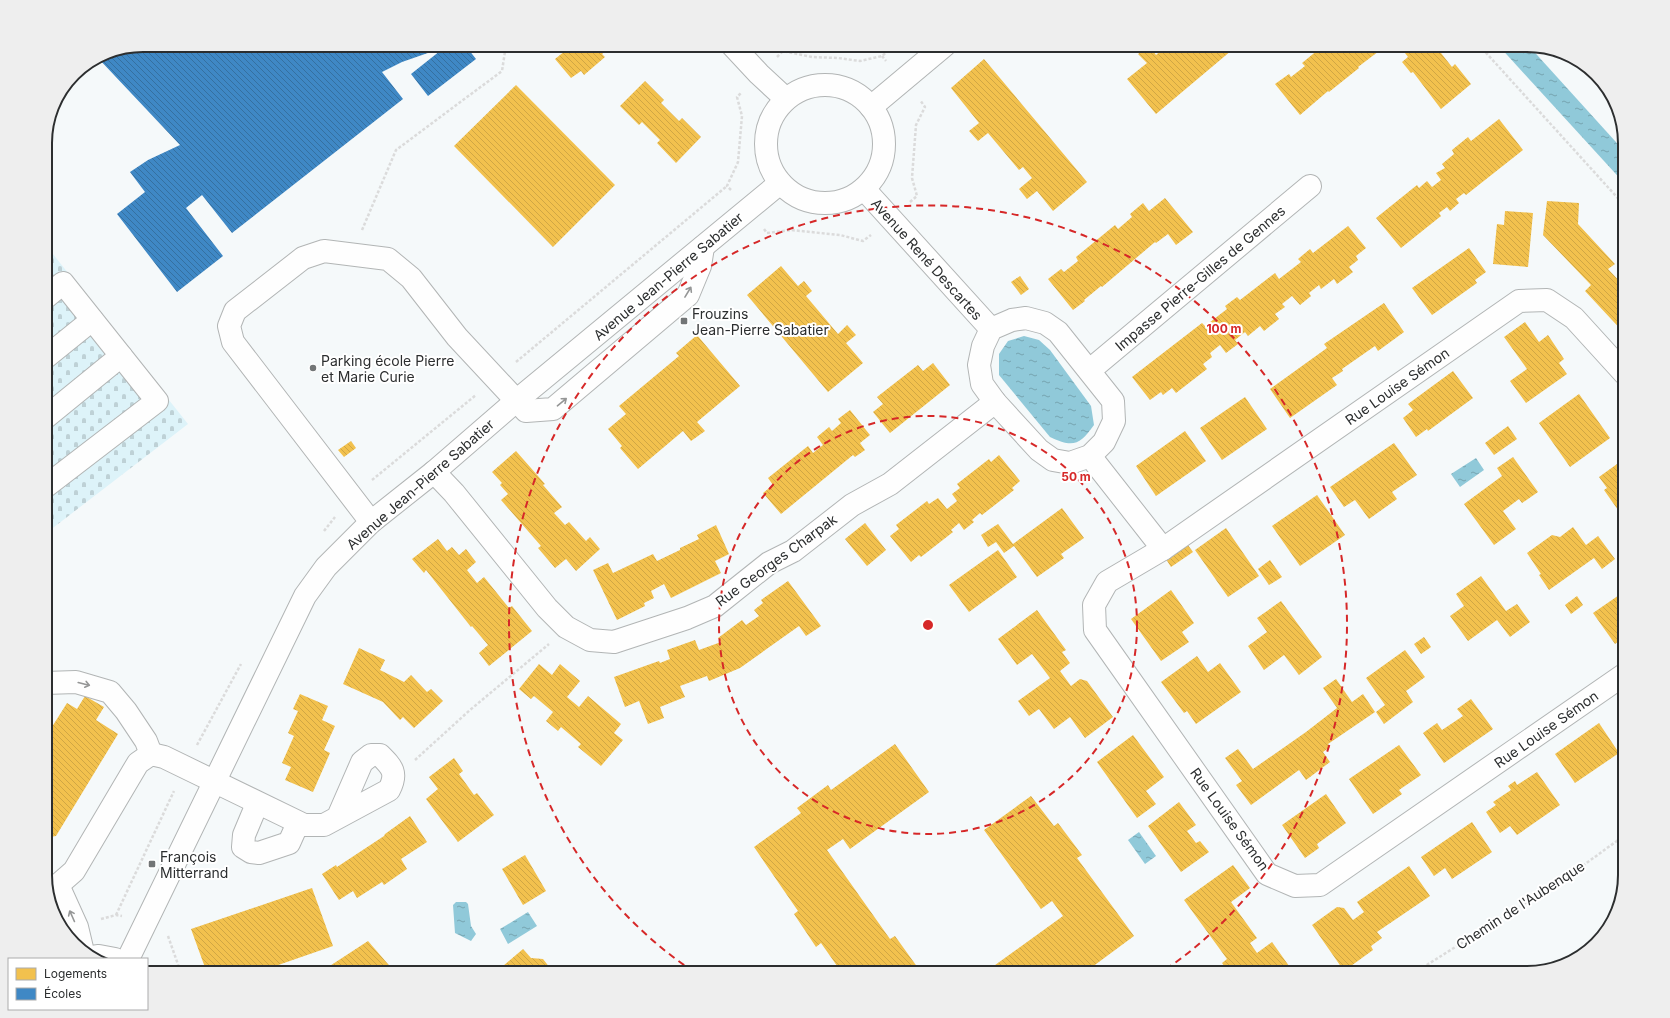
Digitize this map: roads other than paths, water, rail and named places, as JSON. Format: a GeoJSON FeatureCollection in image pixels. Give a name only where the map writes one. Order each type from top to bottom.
{"type":"FeatureCollection","features":[{"type":"Feature","properties":{"kind":"street"},"geometry":{"type":"LineString","coordinates":[[739,52],[759,74],[786,99]]}},
{"type":"Feature","properties":{"kind":"street"},"geometry":{"type":"LineString","coordinates":[[871,107],[937,52]]}},
{"type":"Feature","properties":{"kind":"street"},"geometry":{"type":"LineString","coordinates":[[821,85],[833,86],[857,95],[871,107],[881,127],[884,150],[877,171],[864,189],[850,197],[836,202],[820,203],[805,200],[791,193],[780,183],[770,167],[766,149],[767,131],[774,114],[786,99],[802,90],[821,85]]}},
{"type":"Feature","properties":{"kind":"street","name":"Avenue Jean-Pierre Sabatier"},"geometry":{"type":"LineString","coordinates":[[128,958],[305,596],[326,567],[371,522],[434,472],[516,401],[780,183]]}},
{"type":"Feature","properties":{"kind":"street","name":"Impasse Pierre-Gilles de Gennes"},"geometry":{"type":"LineString","coordinates":[[1090,370],[1310,186]]}},
{"type":"Feature","properties":{"kind":"street","name":"Avenue René Descartes"},"geometry":{"type":"LineString","coordinates":[[864,189],[991,329]]}},
{"type":"Feature","properties":{"kind":"street"},"geometry":{"type":"LineString","coordinates":[[371,522],[233,342],[229,326],[235,311],[302,258],[324,251],[388,259],[411,278],[457,337],[526,411],[553,409],[688,295],[700,266],[703,247]]}},
{"type":"Feature","properties":{"kind":"street"},"geometry":{"type":"LineString","coordinates":[[52,287],[58,277],[157,401],[52,478]]}},
{"type":"Feature","properties":{"kind":"street","name":"Rue Louise Sémon"},"geometry":{"type":"LineString","coordinates":[[1618,366],[1569,314],[1547,300],[1519,301],[1162,549],[1107,582],[1094,605],[1095,630],[1267,874],[1295,886],[1320,886],[1618,679]]}},
{"type":"Feature","properties":{"kind":"street"},"geometry":{"type":"LineString","coordinates":[[1026,318],[1045,323],[1058,332],[1090,370],[1113,401],[1114,421],[1104,442],[1090,456],[1070,463],[1053,460],[1038,450],[995,402],[982,384],[979,365],[983,346],[991,329],[1012,320],[1026,318]]}},
{"type":"Feature","properties":{"kind":"street"},"geometry":{"type":"LineString","coordinates":[[52,352],[92,320]]}},
{"type":"Feature","properties":{"kind":"street"},"geometry":{"type":"LineString","coordinates":[[52,412],[121,356]]}},
{"type":"Feature","properties":{"kind":"street","name":"Rue Georges Charpak"},"geometry":{"type":"LineString","coordinates":[[434,472],[454,493],[546,608],[566,627],[590,640],[614,642],[687,618],[714,606],[769,563],[793,551],[852,504],[890,484],[995,402]]}},
{"type":"Feature","properties":{"kind":"street"},"geometry":{"type":"LineString","coordinates":[[1090,456],[1162,549]]}},
{"type":"Feature","properties":{"kind":"street"},"geometry":{"type":"LineString","coordinates":[[52,683],[76,682],[110,692],[146,741],[150,754]]}},
{"type":"Feature","properties":{"kind":"street"},"geometry":{"type":"LineString","coordinates":[[150,754],[164,757],[257,804],[304,825],[324,825],[389,790],[393,781],[392,766],[380,754],[371,755],[362,762],[338,817]]}},
{"type":"Feature","properties":{"kind":"street"},"geometry":{"type":"LineString","coordinates":[[53,887],[74,871],[138,764],[150,754]]}},
{"type":"Feature","properties":{"kind":"street"},"geometry":{"type":"LineString","coordinates":[[257,804],[244,835],[243,846],[251,852],[259,854],[289,843],[298,823]]}},
{"type":"Feature","properties":{"kind":"street"},"geometry":{"type":"LineString","coordinates":[[53,887],[77,927],[80,940]]}},
{"type":"Feature","properties":{"kind":"water"},"geometry":{"type":"Polygon","coordinates":[[[1504,52],[1535,53],[1618,144],[1618,176],[1504,52]]]}},
{"type":"Feature","properties":{"kind":"water"},"geometry":{"type":"Polygon","coordinates":[[[1024,336],[1039,340],[1050,350],[1091,406],[1094,425],[1084,437],[1075,443],[1065,443],[1050,437],[999,375],[999,354],[1008,341],[1024,336]]]}},
{"type":"Feature","properties":{"kind":"water"},"geometry":{"type":"Polygon","coordinates":[[[1476,458],[1484,470],[1460,487],[1451,474],[1476,458]]]}},
{"type":"Feature","properties":{"kind":"water"},"geometry":{"type":"Polygon","coordinates":[[[1139,832],[1156,856],[1145,864],[1128,840],[1139,832]]]}},
{"type":"Feature","properties":{"kind":"water"},"geometry":{"type":"Polygon","coordinates":[[[456,902],[466,902],[468,904],[471,926],[476,934],[471,941],[455,933],[453,905],[456,902]]]}},
{"type":"Feature","properties":{"kind":"water"},"geometry":{"type":"Polygon","coordinates":[[[528,912],[537,926],[508,944],[500,929],[528,912]]]}},
{"type":"Feature","properties":{"kind":"place","name":"Frouzins Jean-Pierre Sabatier"},"geometry":{"type":"Point","coordinates":[684,321]}},
{"type":"Feature","properties":{"kind":"place","name":"Parking école Pierre et Marie Curie"},"geometry":{"type":"Point","coordinates":[313,368]}},
{"type":"Feature","properties":{"kind":"place","name":"François Mitterrand"},"geometry":{"type":"Point","coordinates":[152,864]}}]}
